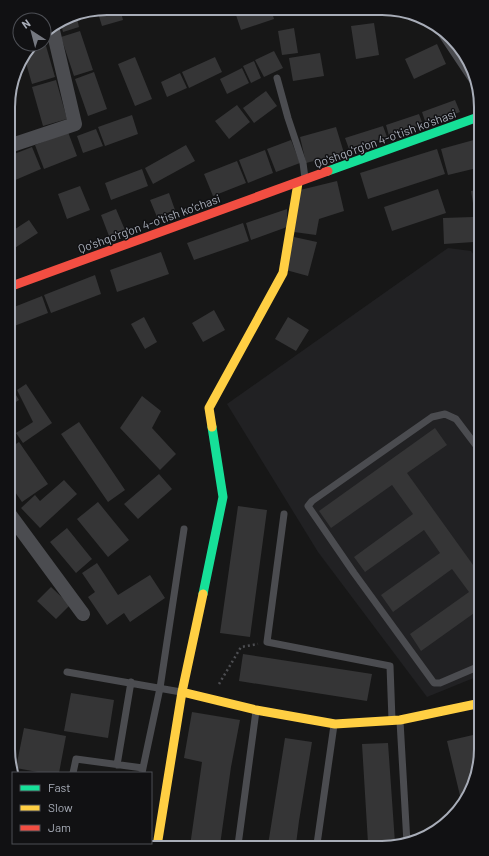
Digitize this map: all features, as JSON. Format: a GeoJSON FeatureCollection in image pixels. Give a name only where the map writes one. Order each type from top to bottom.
{"type":"FeatureCollection","features":[{"type":"Feature","properties":{"kind":"street"},"geometry":{"type":"LineString","coordinates":[[15,144],[75,124],[53,32]]}},
{"type":"Feature","properties":{"kind":"street","name":"Qo'shqo'rg'on 4-o'tish ko'shasi"},"geometry":{"type":"LineString","coordinates":[[302,181],[474,119]]}},
{"type":"Feature","properties":{"kind":"street"},"geometry":{"type":"LineString","coordinates":[[158,841],[182,692],[223,497],[209,408],[283,273],[302,181]]}},
{"type":"Feature","properties":{"kind":"street","name":"Qo'shqo'rg'on 4-o'tish ko'chasi"},"geometry":{"type":"LineString","coordinates":[[15,285],[302,181]]}},
{"type":"Feature","properties":{"kind":"street"},"geometry":{"type":"LineString","coordinates":[[15,522],[83,614]]}},
{"type":"Feature","properties":{"kind":"street"},"geometry":{"type":"LineString","coordinates":[[182,692],[256,710],[335,724],[396,720],[474,705]]}},
{"type":"Feature","properties":{"kind":"lane"},"geometry":{"type":"LineString","coordinates":[[277,78],[288,118],[303,162],[302,181]]}},
{"type":"Feature","properties":{"kind":"lane"},"geometry":{"type":"LineString","coordinates":[[474,442],[456,418],[445,414],[432,417],[312,501],[308,506],[354,573],[434,683],[440,683],[474,668]]}},
{"type":"Feature","properties":{"kind":"lane"},"geometry":{"type":"LineString","coordinates":[[284,514],[266,642],[390,666],[406,837]]}},
{"type":"Feature","properties":{"kind":"lane"},"geometry":{"type":"LineString","coordinates":[[73,772],[76,759],[117,765],[142,771],[160,688],[184,529]]}},
{"type":"Feature","properties":{"kind":"lane"},"geometry":{"type":"LineString","coordinates":[[67,672],[182,692]]}},
{"type":"Feature","properties":{"kind":"lane"},"geometry":{"type":"LineString","coordinates":[[117,765],[130,682]]}},
{"type":"Feature","properties":{"kind":"lane"},"geometry":{"type":"LineString","coordinates":[[239,841],[256,710]]}},
{"type":"Feature","properties":{"kind":"lane"},"geometry":{"type":"LineString","coordinates":[[317,841],[335,724]]}},
{"type":"Feature","properties":{"kind":"path"},"geometry":{"type":"LineString","coordinates":[[211,699],[241,647],[266,642]]}},
{"type":"Feature","properties":{"kind":"shaded area"},"geometry":{"type":"Polygon","coordinates":[[[448,248],[471,251],[474,255],[474,678],[427,697],[318,552],[227,404],[448,248]]]}},
{"type":"Feature","properties":{"kind":"building"},"geometry":{"type":"Polygon","coordinates":[[[122,15],[123,20],[102,26],[99,16],[122,15]]]}},
{"type":"Feature","properties":{"kind":"building"},"geometry":{"type":"Polygon","coordinates":[[[236,15],[273,15],[274,19],[241,30],[236,15]]]}},
{"type":"Feature","properties":{"kind":"building"},"geometry":{"type":"Polygon","coordinates":[[[77,20],[79,27],[63,32],[62,27],[77,20]]]}},
{"type":"Feature","properties":{"kind":"building"},"geometry":{"type":"Polygon","coordinates":[[[374,23],[379,55],[356,59],[351,26],[374,23]]]}},
{"type":"Feature","properties":{"kind":"building"},"geometry":{"type":"Polygon","coordinates":[[[294,28],[298,53],[282,55],[278,31],[294,28]]]}},
{"type":"Feature","properties":{"kind":"building"},"geometry":{"type":"Polygon","coordinates":[[[80,31],[93,70],[74,76],[61,37],[80,31]]]}},
{"type":"Feature","properties":{"kind":"building"},"geometry":{"type":"Polygon","coordinates":[[[437,44],[446,64],[414,79],[405,59],[437,44]]]}},
{"type":"Feature","properties":{"kind":"building"},"geometry":{"type":"Polygon","coordinates":[[[274,51],[283,68],[264,77],[255,60],[274,51]]]}},
{"type":"Feature","properties":{"kind":"building"},"geometry":{"type":"Polygon","coordinates":[[[33,52],[48,52],[55,77],[32,84],[26,63],[33,52]]]}},
{"type":"Feature","properties":{"kind":"building"},"geometry":{"type":"Polygon","coordinates":[[[320,53],[324,76],[293,81],[289,58],[320,53]]]}},
{"type":"Feature","properties":{"kind":"building"},"geometry":{"type":"Polygon","coordinates":[[[135,57],[152,99],[135,106],[118,64],[135,57]]]}},
{"type":"Feature","properties":{"kind":"building"},"geometry":{"type":"Polygon","coordinates":[[[215,57],[222,72],[189,88],[182,72],[215,57]]]}},
{"type":"Feature","properties":{"kind":"building"},"geometry":{"type":"Polygon","coordinates":[[[254,61],[261,78],[251,83],[243,66],[254,61]]]}},
{"type":"Feature","properties":{"kind":"building"},"geometry":{"type":"Polygon","coordinates":[[[242,68],[249,83],[227,94],[220,79],[242,68]]]}},
{"type":"Feature","properties":{"kind":"building"},"geometry":{"type":"Polygon","coordinates":[[[94,72],[107,109],[88,116],[75,79],[94,72]]]}},
{"type":"Feature","properties":{"kind":"building"},"geometry":{"type":"Polygon","coordinates":[[[180,73],[187,88],[167,97],[161,82],[180,73]]]}},
{"type":"Feature","properties":{"kind":"building"},"geometry":{"type":"Polygon","coordinates":[[[56,80],[67,119],[43,126],[32,87],[56,80]]]}},
{"type":"Feature","properties":{"kind":"building"},"geometry":{"type":"Polygon","coordinates":[[[266,91],[277,106],[254,123],[243,108],[266,91]]]}},
{"type":"Feature","properties":{"kind":"building"},"geometry":{"type":"Polygon","coordinates":[[[455,100],[460,112],[426,124],[422,112],[455,100]]]}},
{"type":"Feature","properties":{"kind":"building"},"geometry":{"type":"Polygon","coordinates":[[[237,105],[250,122],[229,139],[215,121],[237,105]]]}},
{"type":"Feature","properties":{"kind":"building"},"geometry":{"type":"Polygon","coordinates":[[[419,114],[423,125],[389,136],[386,125],[419,114]]]}},
{"type":"Feature","properties":{"kind":"building"},"geometry":{"type":"Polygon","coordinates":[[[132,115],[138,134],[105,146],[98,127],[132,115]]]}},
{"type":"Feature","properties":{"kind":"building"},"geometry":{"type":"Polygon","coordinates":[[[383,126],[387,137],[349,149],[345,138],[383,126]]]}},
{"type":"Feature","properties":{"kind":"building"},"geometry":{"type":"Polygon","coordinates":[[[336,127],[344,153],[306,163],[300,137],[336,127]]]}},
{"type":"Feature","properties":{"kind":"building"},"geometry":{"type":"Polygon","coordinates":[[[96,129],[103,146],[83,153],[77,136],[96,129]]]}},
{"type":"Feature","properties":{"kind":"building"},"geometry":{"type":"Polygon","coordinates":[[[68,132],[77,156],[44,169],[35,145],[68,132]]]}},
{"type":"Feature","properties":{"kind":"building"},"geometry":{"type":"Polygon","coordinates":[[[291,140],[300,163],[276,172],[267,149],[291,140]]]}},
{"type":"Feature","properties":{"kind":"building"},"geometry":{"type":"Polygon","coordinates":[[[474,140],[474,169],[448,175],[441,149],[474,140]]]}},
{"type":"Feature","properties":{"kind":"building"},"geometry":{"type":"Polygon","coordinates":[[[186,145],[195,161],[153,184],[145,168],[186,145]]]}},
{"type":"Feature","properties":{"kind":"building"},"geometry":{"type":"Polygon","coordinates":[[[32,147],[41,169],[15,180],[15,154],[32,147]]]}},
{"type":"Feature","properties":{"kind":"building"},"geometry":{"type":"Polygon","coordinates":[[[437,149],[445,174],[368,199],[360,173],[437,149]]]}},
{"type":"Feature","properties":{"kind":"building"},"geometry":{"type":"Polygon","coordinates":[[[265,150],[273,173],[248,183],[239,160],[265,150]]]}},
{"type":"Feature","properties":{"kind":"building"},"geometry":{"type":"Polygon","coordinates":[[[237,161],[246,183],[213,196],[204,174],[237,161]]]}},
{"type":"Feature","properties":{"kind":"building"},"geometry":{"type":"Polygon","coordinates":[[[142,169],[148,186],[111,200],[105,183],[142,169]]]}},
{"type":"Feature","properties":{"kind":"building"},"geometry":{"type":"Polygon","coordinates":[[[337,181],[344,211],[319,219],[316,235],[294,232],[300,190],[337,181]]]}},
{"type":"Feature","properties":{"kind":"building"},"geometry":{"type":"Polygon","coordinates":[[[80,186],[90,210],[67,219],[58,194],[80,186]]]}},
{"type":"Feature","properties":{"kind":"building"},"geometry":{"type":"Polygon","coordinates":[[[438,189],[446,213],[392,231],[384,207],[438,189]]]}},
{"type":"Feature","properties":{"kind":"building"},"geometry":{"type":"Polygon","coordinates":[[[474,190],[474,209],[471,191],[474,190]]]}},
{"type":"Feature","properties":{"kind":"building"},"geometry":{"type":"Polygon","coordinates":[[[169,193],[175,210],[157,217],[150,200],[169,193]]]}},
{"type":"Feature","properties":{"kind":"building"},"geometry":{"type":"Polygon","coordinates":[[[116,209],[125,230],[109,236],[101,215],[116,209]]]}},
{"type":"Feature","properties":{"kind":"building"},"geometry":{"type":"Polygon","coordinates":[[[287,209],[287,227],[251,240],[246,223],[287,209]]]}},
{"type":"Feature","properties":{"kind":"building"},"geometry":{"type":"Polygon","coordinates":[[[473,217],[474,242],[444,244],[443,218],[473,217]]]}},
{"type":"Feature","properties":{"kind":"building"},"geometry":{"type":"Polygon","coordinates":[[[29,220],[38,233],[15,248],[15,229],[29,220]]]}},
{"type":"Feature","properties":{"kind":"building"},"geometry":{"type":"Polygon","coordinates":[[[243,223],[249,241],[194,260],[187,243],[243,223]]]}},
{"type":"Feature","properties":{"kind":"building"},"geometry":{"type":"Polygon","coordinates":[[[294,237],[317,242],[308,276],[286,270],[294,237]]]}},
{"type":"Feature","properties":{"kind":"building"},"geometry":{"type":"Polygon","coordinates":[[[161,252],[169,274],[117,292],[110,270],[161,252]]]}},
{"type":"Feature","properties":{"kind":"building"},"geometry":{"type":"Polygon","coordinates":[[[95,275],[101,294],[51,313],[44,295],[95,275]]]}},
{"type":"Feature","properties":{"kind":"building"},"geometry":{"type":"Polygon","coordinates":[[[42,296],[48,313],[15,326],[15,307],[42,296]]]}},
{"type":"Feature","properties":{"kind":"building"},"geometry":{"type":"Polygon","coordinates":[[[214,310],[225,330],[203,342],[192,323],[214,310]]]}},
{"type":"Feature","properties":{"kind":"building"},"geometry":{"type":"Polygon","coordinates":[[[144,317],[157,342],[145,349],[131,324],[144,317]]]}},
{"type":"Feature","properties":{"kind":"building"},"geometry":{"type":"Polygon","coordinates":[[[288,317],[309,330],[296,351],[275,339],[288,317]]]}},
{"type":"Feature","properties":{"kind":"building"},"geometry":{"type":"Polygon","coordinates":[[[26,384],[52,423],[23,443],[16,433],[33,422],[17,390],[26,384]]]}},
{"type":"Feature","properties":{"kind":"building"},"geometry":{"type":"Polygon","coordinates":[[[15,393],[19,400],[15,403],[15,393]]]}},
{"type":"Feature","properties":{"kind":"building"},"geometry":{"type":"Polygon","coordinates":[[[142,396],[161,411],[152,428],[176,454],[160,470],[120,428],[142,396]]]}},
{"type":"Feature","properties":{"kind":"building"},"geometry":{"type":"Polygon","coordinates":[[[79,422],[125,490],[108,502],[61,434],[79,422]]]}},
{"type":"Feature","properties":{"kind":"building"},"geometry":{"type":"Polygon","coordinates":[[[435,428],[447,445],[407,473],[474,566],[474,613],[421,651],[410,634],[469,592],[452,569],[393,612],[381,595],[440,553],[424,530],[365,572],[354,557],[413,514],[392,485],[331,528],[319,511],[435,428]]]}},
{"type":"Feature","properties":{"kind":"building"},"geometry":{"type":"Polygon","coordinates":[[[19,442],[48,484],[22,502],[15,492],[15,445],[19,442]]]}},
{"type":"Feature","properties":{"kind":"building"},"geometry":{"type":"Polygon","coordinates":[[[159,474],[172,489],[138,519],[124,504],[159,474]]]}},
{"type":"Feature","properties":{"kind":"building"},"geometry":{"type":"Polygon","coordinates":[[[64,480],[77,494],[40,528],[21,508],[35,495],[40,501],[64,480]]]}},
{"type":"Feature","properties":{"kind":"building"},"geometry":{"type":"Polygon","coordinates":[[[98,502],[129,540],[108,557],[77,519],[98,502]]]}},
{"type":"Feature","properties":{"kind":"building"},"geometry":{"type":"Polygon","coordinates":[[[238,506],[267,510],[250,637],[220,633],[238,506]]]}},
{"type":"Feature","properties":{"kind":"building"},"geometry":{"type":"Polygon","coordinates":[[[67,528],[92,559],[76,573],[50,542],[67,528]]]}},
{"type":"Feature","properties":{"kind":"building"},"geometry":{"type":"Polygon","coordinates":[[[97,563],[118,595],[150,575],[165,598],[130,622],[124,613],[107,625],[88,597],[95,592],[82,573],[97,563]]]}},
{"type":"Feature","properties":{"kind":"building"},"geometry":{"type":"Polygon","coordinates":[[[51,587],[70,605],[56,619],[37,601],[51,587]]]}},
{"type":"Feature","properties":{"kind":"building"},"geometry":{"type":"Polygon","coordinates":[[[243,654],[372,674],[367,701],[239,681],[243,654]]]}},
{"type":"Feature","properties":{"kind":"building"},"geometry":{"type":"Polygon","coordinates":[[[71,693],[114,700],[108,738],[64,731],[71,693]]]}},
{"type":"Feature","properties":{"kind":"building"},"geometry":{"type":"Polygon","coordinates":[[[192,712],[240,720],[231,767],[221,841],[191,841],[202,762],[184,758],[192,712]]]}},
{"type":"Feature","properties":{"kind":"building"},"geometry":{"type":"Polygon","coordinates":[[[24,728],[66,736],[59,772],[38,772],[17,768],[17,765],[24,728]]]}},
{"type":"Feature","properties":{"kind":"building"},"geometry":{"type":"Polygon","coordinates":[[[473,735],[474,755],[472,767],[465,790],[460,798],[447,741],[473,735]]]}},
{"type":"Feature","properties":{"kind":"building"},"geometry":{"type":"Polygon","coordinates":[[[285,738],[312,742],[296,841],[269,841],[285,738]]]}},
{"type":"Feature","properties":{"kind":"building"},"geometry":{"type":"Polygon","coordinates":[[[388,743],[395,840],[368,841],[362,744],[388,743]]]}},
{"type":"Feature","properties":{"kind":"traffic: fast"},"geometry":{"type":"LineString","coordinates":[[328,171],[474,119]]}},
{"type":"Feature","properties":{"kind":"traffic: fast"},"geometry":{"type":"LineString","coordinates":[[203,594],[223,497],[212,427]]}},
{"type":"Feature","properties":{"kind":"traffic: slow"},"geometry":{"type":"LineString","coordinates":[[212,427],[209,408],[283,273],[298,183]]}},
{"type":"Feature","properties":{"kind":"traffic: slow"},"geometry":{"type":"LineString","coordinates":[[158,841],[182,692],[203,594]]}},
{"type":"Feature","properties":{"kind":"traffic: slow"},"geometry":{"type":"LineString","coordinates":[[182,692],[256,710],[335,724],[400,720],[474,704]]}},
{"type":"Feature","properties":{"kind":"traffic: jam"},"geometry":{"type":"LineString","coordinates":[[15,285],[328,171]]}}]}
